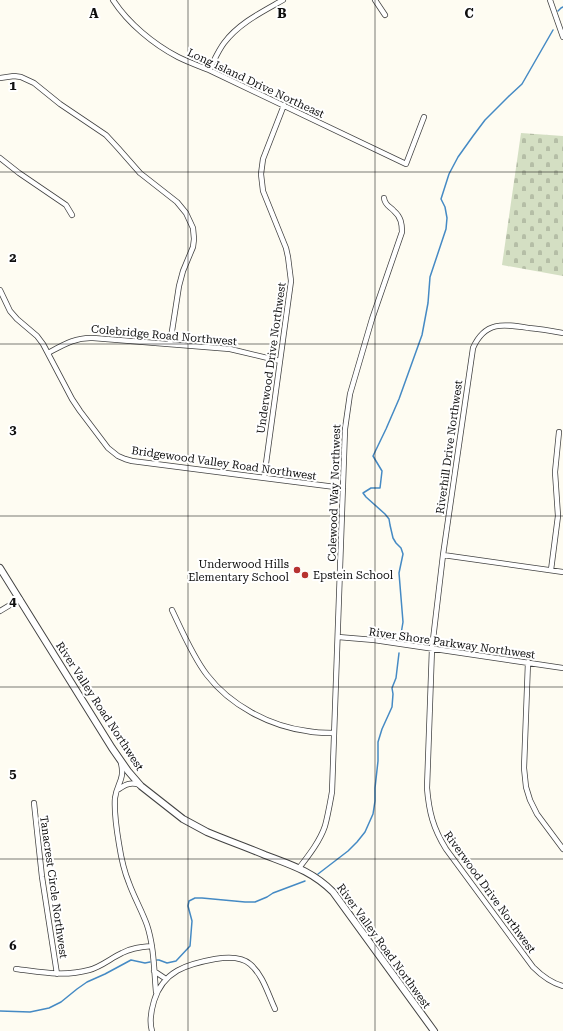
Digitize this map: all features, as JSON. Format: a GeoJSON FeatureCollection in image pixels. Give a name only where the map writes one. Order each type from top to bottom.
{"type":"FeatureCollection","features":[{"type":"Feature","properties":{"kind":"street","name":"Long Island Drive Northeast"},"geometry":{"type":"LineString","coordinates":[[113,0],[137,28],[162,48],[178,57],[284,105],[406,164],[424,116]]}},
{"type":"Feature","properties":{"kind":"street"},"geometry":{"type":"LineString","coordinates":[[209,70],[221,48],[233,32],[243,24],[284,0]]}},
{"type":"Feature","properties":{"kind":"street"},"geometry":{"type":"LineString","coordinates":[[376,0],[385,15]]}},
{"type":"Feature","properties":{"kind":"street"},"geometry":{"type":"LineString","coordinates":[[550,0],[563,36]]}},
{"type":"Feature","properties":{"kind":"street"},"geometry":{"type":"LineString","coordinates":[[0,78],[14,76],[22,77],[34,83],[60,104],[106,136],[140,173],[177,202],[186,214],[193,228],[194,239],[193,247],[183,271],[179,286],[170,344]]}},
{"type":"Feature","properties":{"kind":"street","name":"Underwood Drive Northwest"},"geometry":{"type":"LineString","coordinates":[[264,478],[290,289],[290,274],[286,248],[264,191],[261,174],[263,159],[284,105]]}},
{"type":"Feature","properties":{"kind":"street"},"geometry":{"type":"LineString","coordinates":[[0,158],[18,173],[66,205],[72,215]]}},
{"type":"Feature","properties":{"kind":"street","name":"Colewood Way Northwest"},"geometry":{"type":"LineString","coordinates":[[299,868],[317,842],[325,826],[332,792],[345,429],[350,394],[372,319],[402,232],[400,217],[386,204],[384,198]]}},
{"type":"Feature","properties":{"kind":"street","name":"Bridgewood Valley Road Northwest"},"geometry":{"type":"LineString","coordinates":[[0,290],[10,310],[17,319],[37,336],[43,344],[72,399],[80,411],[108,448],[118,456],[132,461],[342,488]]}},
{"type":"Feature","properties":{"kind":"street","name":"Riverhill Drive Northwest"},"geometry":{"type":"LineString","coordinates":[[432,648],[443,555],[472,353],[476,342],[479,337],[488,330],[498,325],[510,325],[563,333]]}},
{"type":"Feature","properties":{"kind":"street","name":"Colebridge Road Northwest"},"geometry":{"type":"LineString","coordinates":[[48,353],[73,340],[86,338],[230,349],[280,361]]}},
{"type":"Feature","properties":{"kind":"street"},"geometry":{"type":"LineString","coordinates":[[551,570],[558,516],[556,472],[560,432]]}},
{"type":"Feature","properties":{"kind":"street"},"geometry":{"type":"LineString","coordinates":[[443,555],[563,572]]}},
{"type":"Feature","properties":{"kind":"street","name":"River Valley Road Northwest"},"geometry":{"type":"LineString","coordinates":[[0,568],[121,761],[141,786],[172,811],[195,826],[299,868],[317,878],[333,892],[434,1031]]}},
{"type":"Feature","properties":{"kind":"street"},"geometry":{"type":"LineString","coordinates":[[0,611],[20,599]]}},
{"type":"Feature","properties":{"kind":"street"},"geometry":{"type":"LineString","coordinates":[[172,610],[182,632],[201,666],[214,683],[229,698],[257,715],[281,725],[307,732],[334,733]]}},
{"type":"Feature","properties":{"kind":"street","name":"River Shore Parkway Northwest"},"geometry":{"type":"LineString","coordinates":[[338,637],[374,640],[563,668]]}},
{"type":"Feature","properties":{"kind":"street","name":"Riverwood Drive Northwest"},"geometry":{"type":"LineString","coordinates":[[432,648],[427,788],[428,805],[432,822],[446,849],[533,967],[548,980],[563,986]]}},
{"type":"Feature","properties":{"kind":"street"},"geometry":{"type":"LineString","coordinates":[[528,662],[524,768],[526,788],[537,814],[563,849]]}},
{"type":"Feature","properties":{"kind":"street"},"geometry":{"type":"LineString","coordinates":[[121,761],[122,776],[115,805],[121,858],[128,882],[146,925],[152,946],[156,992]]}},
{"type":"Feature","properties":{"kind":"street"},"geometry":{"type":"LineString","coordinates":[[118,790],[124,785],[134,783],[141,786]]}},
{"type":"Feature","properties":{"kind":"street","name":"Tanacrest Circle Northwest"},"geometry":{"type":"LineString","coordinates":[[34,803],[42,877],[57,974]]}},
{"type":"Feature","properties":{"kind":"street"},"geometry":{"type":"LineString","coordinates":[[16,969],[68,974],[90,970],[126,951],[139,947],[152,946]]}},
{"type":"Feature","properties":{"kind":"street"},"geometry":{"type":"LineString","coordinates":[[152,1031],[151,1009],[156,992],[171,975],[198,962],[231,957],[241,959],[249,963],[261,979],[275,1009]]}},
{"type":"Feature","properties":{"kind":"street"},"geometry":{"type":"LineString","coordinates":[[154,971],[166,979]]}},
{"type":"Feature","properties":{"kind":"green space"},"geometry":{"type":"Polygon","coordinates":[[[521,133],[563,136],[563,276],[502,265],[521,133]]]}},
{"type":"Feature","properties":{"kind":"waterway"},"geometry":{"type":"LineString","coordinates":[[558,11],[563,7]]}},
{"type":"Feature","properties":{"kind":"waterway"},"geometry":{"type":"LineString","coordinates":[[400,640],[403,622],[399,573],[403,554],[401,548],[393,538],[389,519],[363,493],[371,488],[380,488],[382,471],[373,456],[399,399],[422,335],[428,303],[430,277],[446,229],[447,218],[445,207],[441,199],[449,174],[458,157],[485,120],[522,84],[553,30]]}},
{"type":"Feature","properties":{"kind":"waterway"},"geometry":{"type":"LineString","coordinates":[[318,874],[348,851],[357,842],[365,832],[373,814],[378,761],[378,742],[392,707],[392,688],[396,678],[399,653]]}},
{"type":"Feature","properties":{"kind":"waterway"},"geometry":{"type":"LineString","coordinates":[[157,960],[167,963],[176,961],[190,946],[192,921],[188,906],[189,901],[195,898],[202,898],[255,902],[273,893],[305,881]]}},
{"type":"Feature","properties":{"kind":"waterway"},"geometry":{"type":"LineString","coordinates":[[0,1011],[30,1012],[49,1008],[61,1002],[87,982],[131,960],[145,963],[150,962]]}},
{"type":"Feature","properties":{"kind":"place","name":"Underwood Hills Elementary School"},"geometry":{"type":"Point","coordinates":[297,570]}},
{"type":"Feature","properties":{"kind":"place","name":"Epstein School"},"geometry":{"type":"Point","coordinates":[305,575]}}]}
